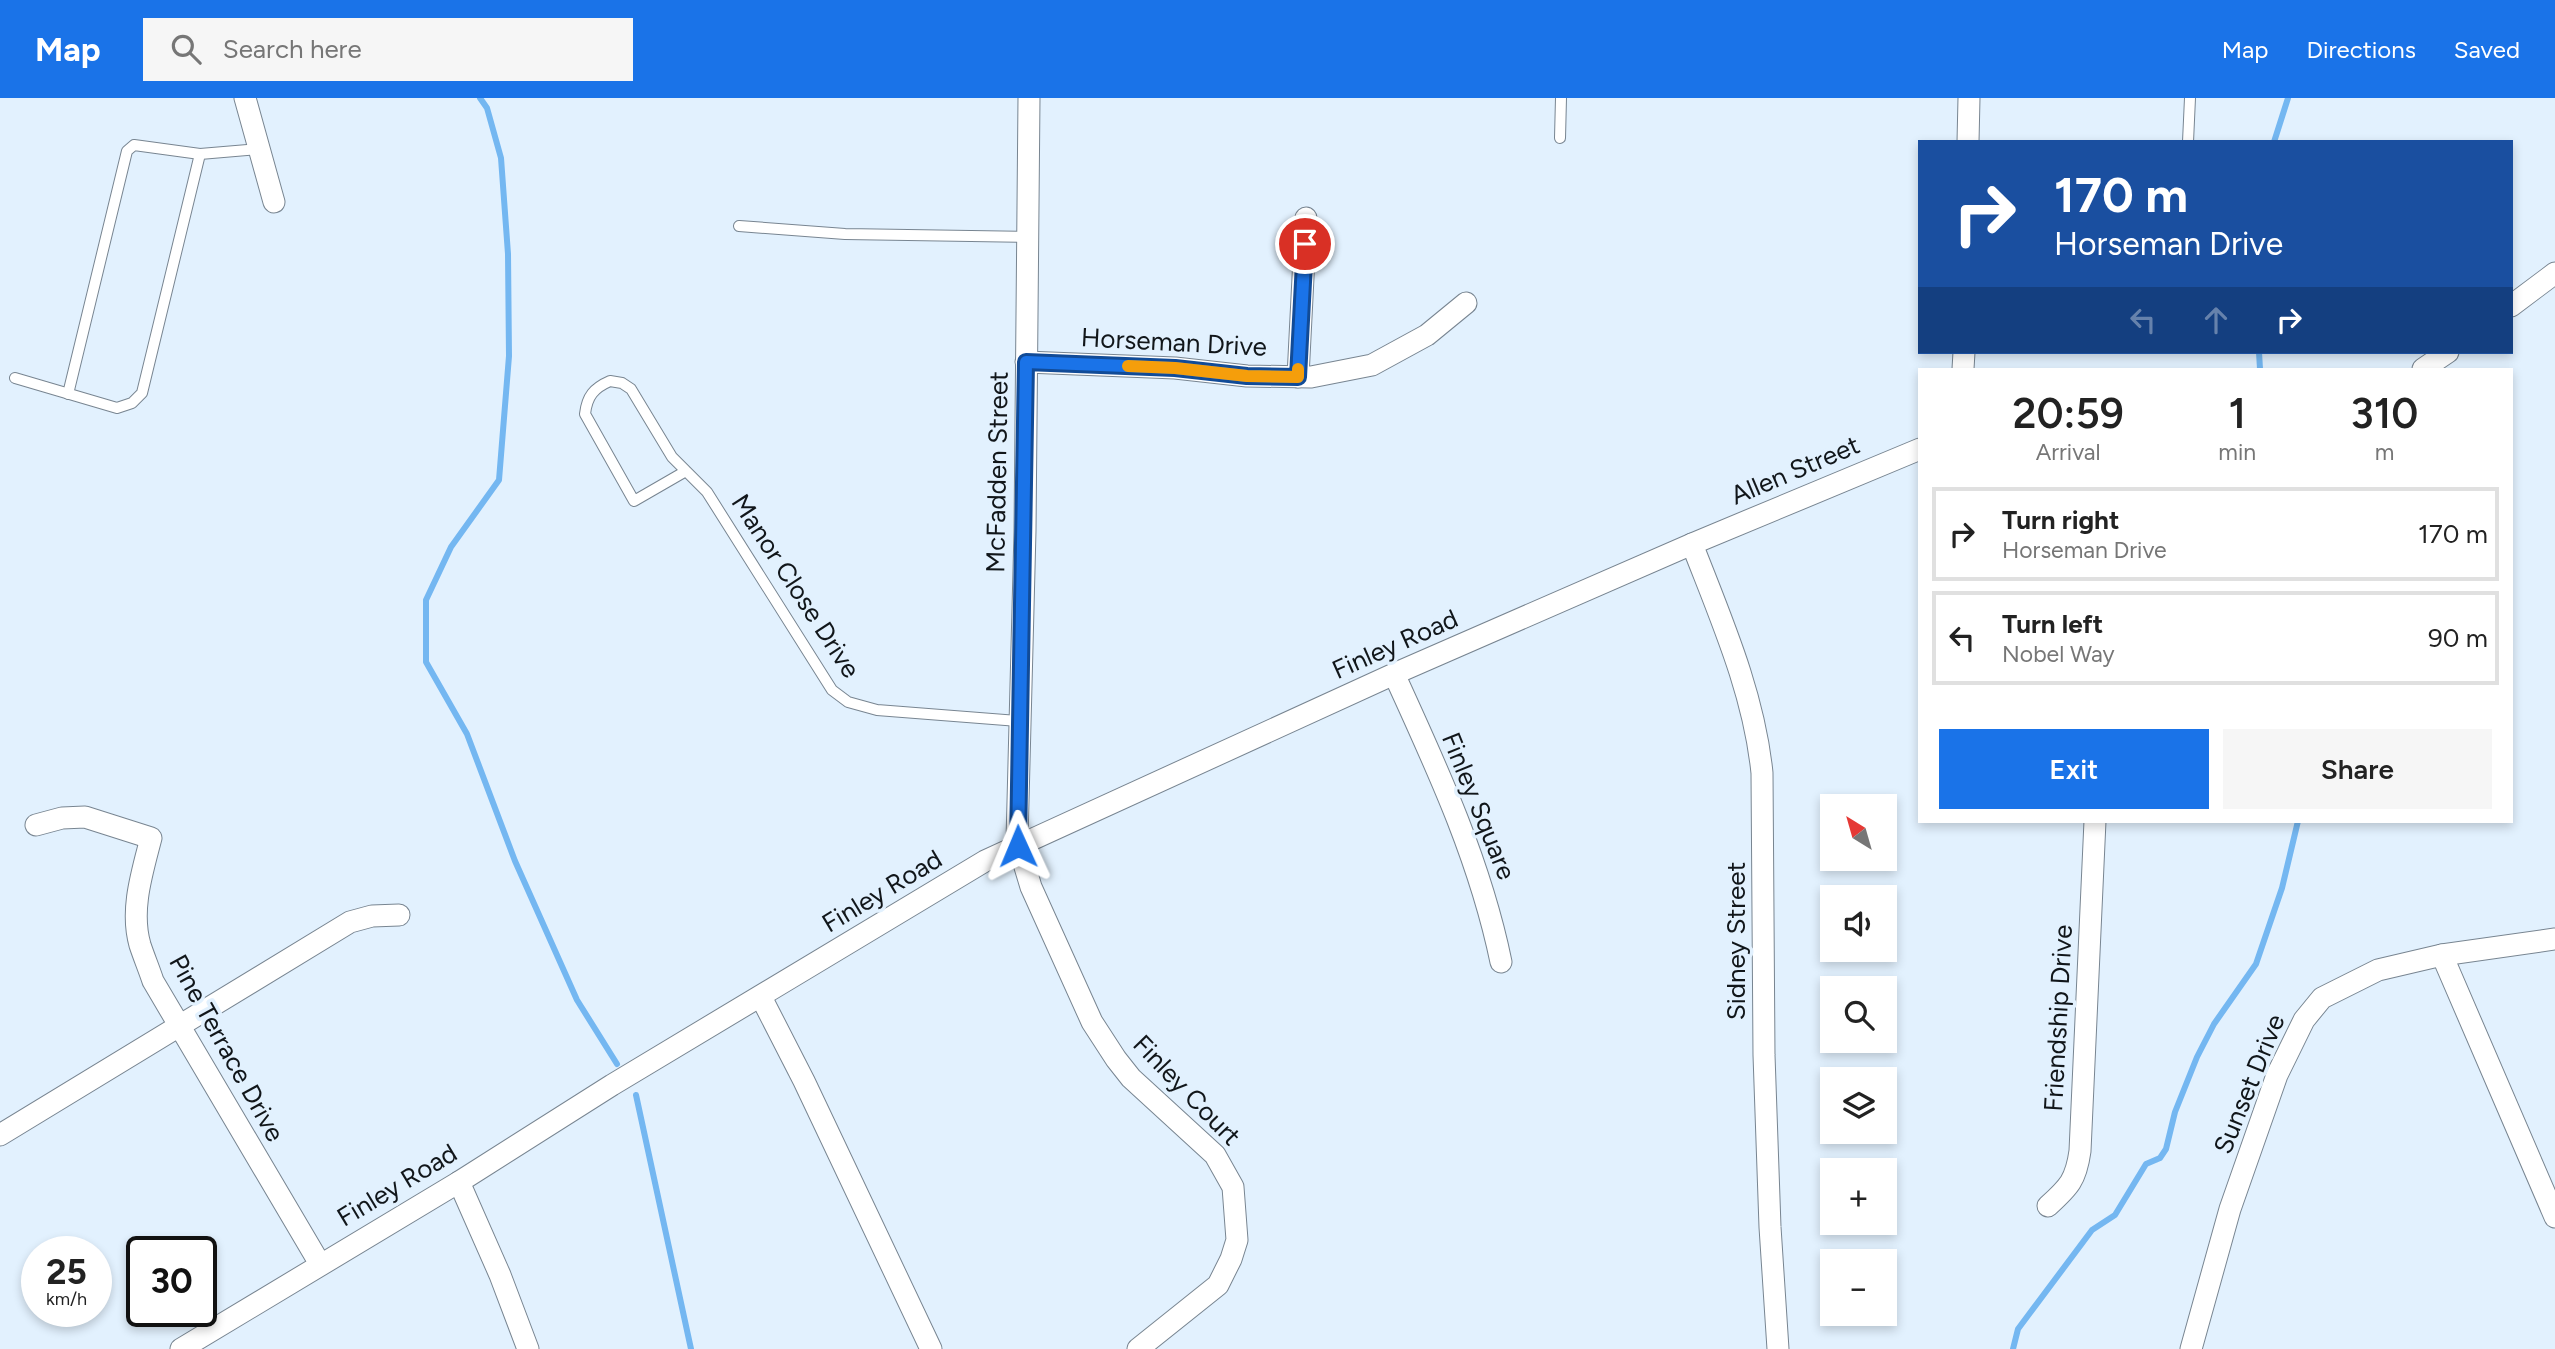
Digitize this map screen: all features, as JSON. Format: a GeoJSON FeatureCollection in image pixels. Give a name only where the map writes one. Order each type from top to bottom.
{"type":"FeatureCollection","features":[{"type":"Feature","properties":{"kind":"street"},"geometry":{"type":"LineString","coordinates":[[245,98],[274,202]]}},
{"type":"Feature","properties":{"kind":"street","name":"McFadden Street"},"geometry":{"type":"LineString","coordinates":[[1018,846],[1028,98]]}},
{"type":"Feature","properties":{"kind":"street"},"geometry":{"type":"LineString","coordinates":[[1968,140],[1969,98]]}},
{"type":"Feature","properties":{"kind":"street"},"geometry":{"type":"LineString","coordinates":[[1298,377],[1306,218]]}},
{"type":"Feature","properties":{"kind":"street"},"geometry":{"type":"LineString","coordinates":[[2513,304],[2555,273]]}},
{"type":"Feature","properties":{"kind":"street","name":"Horseman Drive"},"geometry":{"type":"LineString","coordinates":[[1026,362],[1175,368],[1247,376],[1311,377],[1372,365],[1427,335],[1466,303]]}},
{"type":"Feature","properties":{"kind":"street"},"geometry":{"type":"LineString","coordinates":[[2424,368],[2445,354]]}},
{"type":"Feature","properties":{"kind":"street","name":"Allen Street"},"geometry":{"type":"LineString","coordinates":[[1692,544],[1918,450]]}},
{"type":"Feature","properties":{"kind":"street","name":"Finley Road"},"geometry":{"type":"LineString","coordinates":[[181,1349],[985,861],[1394,674],[1692,544]]}},
{"type":"Feature","properties":{"kind":"street","name":"Sidney Street"},"geometry":{"type":"LineString","coordinates":[[1692,544],[1735,655],[1759,740],[1762,773],[1770,1227],[1778,1349]]}},
{"type":"Feature","properties":{"kind":"street","name":"Finley Square"},"geometry":{"type":"LineString","coordinates":[[1394,674],[1453,806],[1472,856],[1501,962]]}},
{"type":"Feature","properties":{"kind":"street","name":"Pine Terrace Drive"},"geometry":{"type":"LineString","coordinates":[[36,825],[62,818],[85,817],[151,838],[138,888],[137,915],[140,943],[153,981],[320,1264]]}},
{"type":"Feature","properties":{"kind":"street","name":"Friendship Drive"},"geometry":{"type":"LineString","coordinates":[[2048,1206],[2070,1186],[2076,1175],[2080,1152],[2095,823]]}},
{"type":"Feature","properties":{"kind":"street","name":"Finley Court"},"geometry":{"type":"LineString","coordinates":[[1018,846],[1031,887],[1092,1022],[1131,1078],[1214,1155],[1233,1187],[1237,1240],[1218,1285],[1138,1349]]}},
{"type":"Feature","properties":{"kind":"street"},"geometry":{"type":"LineString","coordinates":[[0,1135],[350,922],[372,916],[399,915]]}},
{"type":"Feature","properties":{"kind":"street","name":"Sunset Drive"},"geometry":{"type":"LineString","coordinates":[[2191,1349],[2234,1197],[2277,1075],[2304,1020],[2322,998],[2378,970],[2442,955],[2555,939]]}},
{"type":"Feature","properties":{"kind":"street"},"geometry":{"type":"LineString","coordinates":[[2442,955],[2555,1217]]}},
{"type":"Feature","properties":{"kind":"street"},"geometry":{"type":"LineString","coordinates":[[761,997],[932,1349]]}},
{"type":"Feature","properties":{"kind":"street"},"geometry":{"type":"LineString","coordinates":[[458,1182],[500,1275],[526,1339],[527,1349]]}},
{"type":"Feature","properties":{"kind":"lane"},"geometry":{"type":"LineString","coordinates":[[1560,98],[1560,138]]}},
{"type":"Feature","properties":{"kind":"lane"},"geometry":{"type":"LineString","coordinates":[[2188,140],[2190,98]]}},
{"type":"Feature","properties":{"kind":"lane"},"geometry":{"type":"LineString","coordinates":[[68,394],[127,151],[134,145],[200,154],[260,149]]}},
{"type":"Feature","properties":{"kind":"lane"},"geometry":{"type":"LineString","coordinates":[[15,377],[117,408],[132,402],[142,393],[200,154]]}},
{"type":"Feature","properties":{"kind":"lane"},"geometry":{"type":"LineString","coordinates":[[739,226],[845,234],[1027,237]]}},
{"type":"Feature","properties":{"kind":"lane","name":"Manor Close Drive"},"geometry":{"type":"LineString","coordinates":[[686,471],[634,501],[585,414],[586,401],[601,385],[610,381],[622,383],[631,389],[672,457],[686,471],[707,492],[832,691],[848,702],[877,710],[1019,721]]}},
{"type":"Feature","properties":{"kind":"waterway"},"geometry":{"type":"LineString","coordinates":[[480,98],[487,108],[501,158],[508,254],[509,356],[499,480],[451,547],[426,600],[426,662],[467,734],[515,861],[577,1000],[617,1064]]}},
{"type":"Feature","properties":{"kind":"waterway"},"geometry":{"type":"LineString","coordinates":[[2275,140],[2288,98]]}},
{"type":"Feature","properties":{"kind":"waterway"},"geometry":{"type":"LineString","coordinates":[[2259,354],[2260,368]]}},
{"type":"Feature","properties":{"kind":"waterway"},"geometry":{"type":"LineString","coordinates":[[2013,1349],[2018,1329],[2092,1230],[2115,1215],[2146,1164],[2160,1158],[2166,1149],[2175,1112],[2197,1057],[2214,1024],[2256,964],[2282,888],[2298,823]]}},
{"type":"Feature","properties":{"kind":"waterway"},"geometry":{"type":"LineString","coordinates":[[636,1095],[691,1349]]}},
{"type":"Feature","properties":{"kind":"slow traffic"},"geometry":{"type":"LineString","coordinates":[[1128,366],[1247,376],[1298,377],[1298,369]]}},
{"type":"Feature","properties":{"kind":"route"},"geometry":{"type":"LineString","coordinates":[[1018,846],[1026,362],[1175,368],[1247,376],[1298,377],[1305,244]]}}]}
